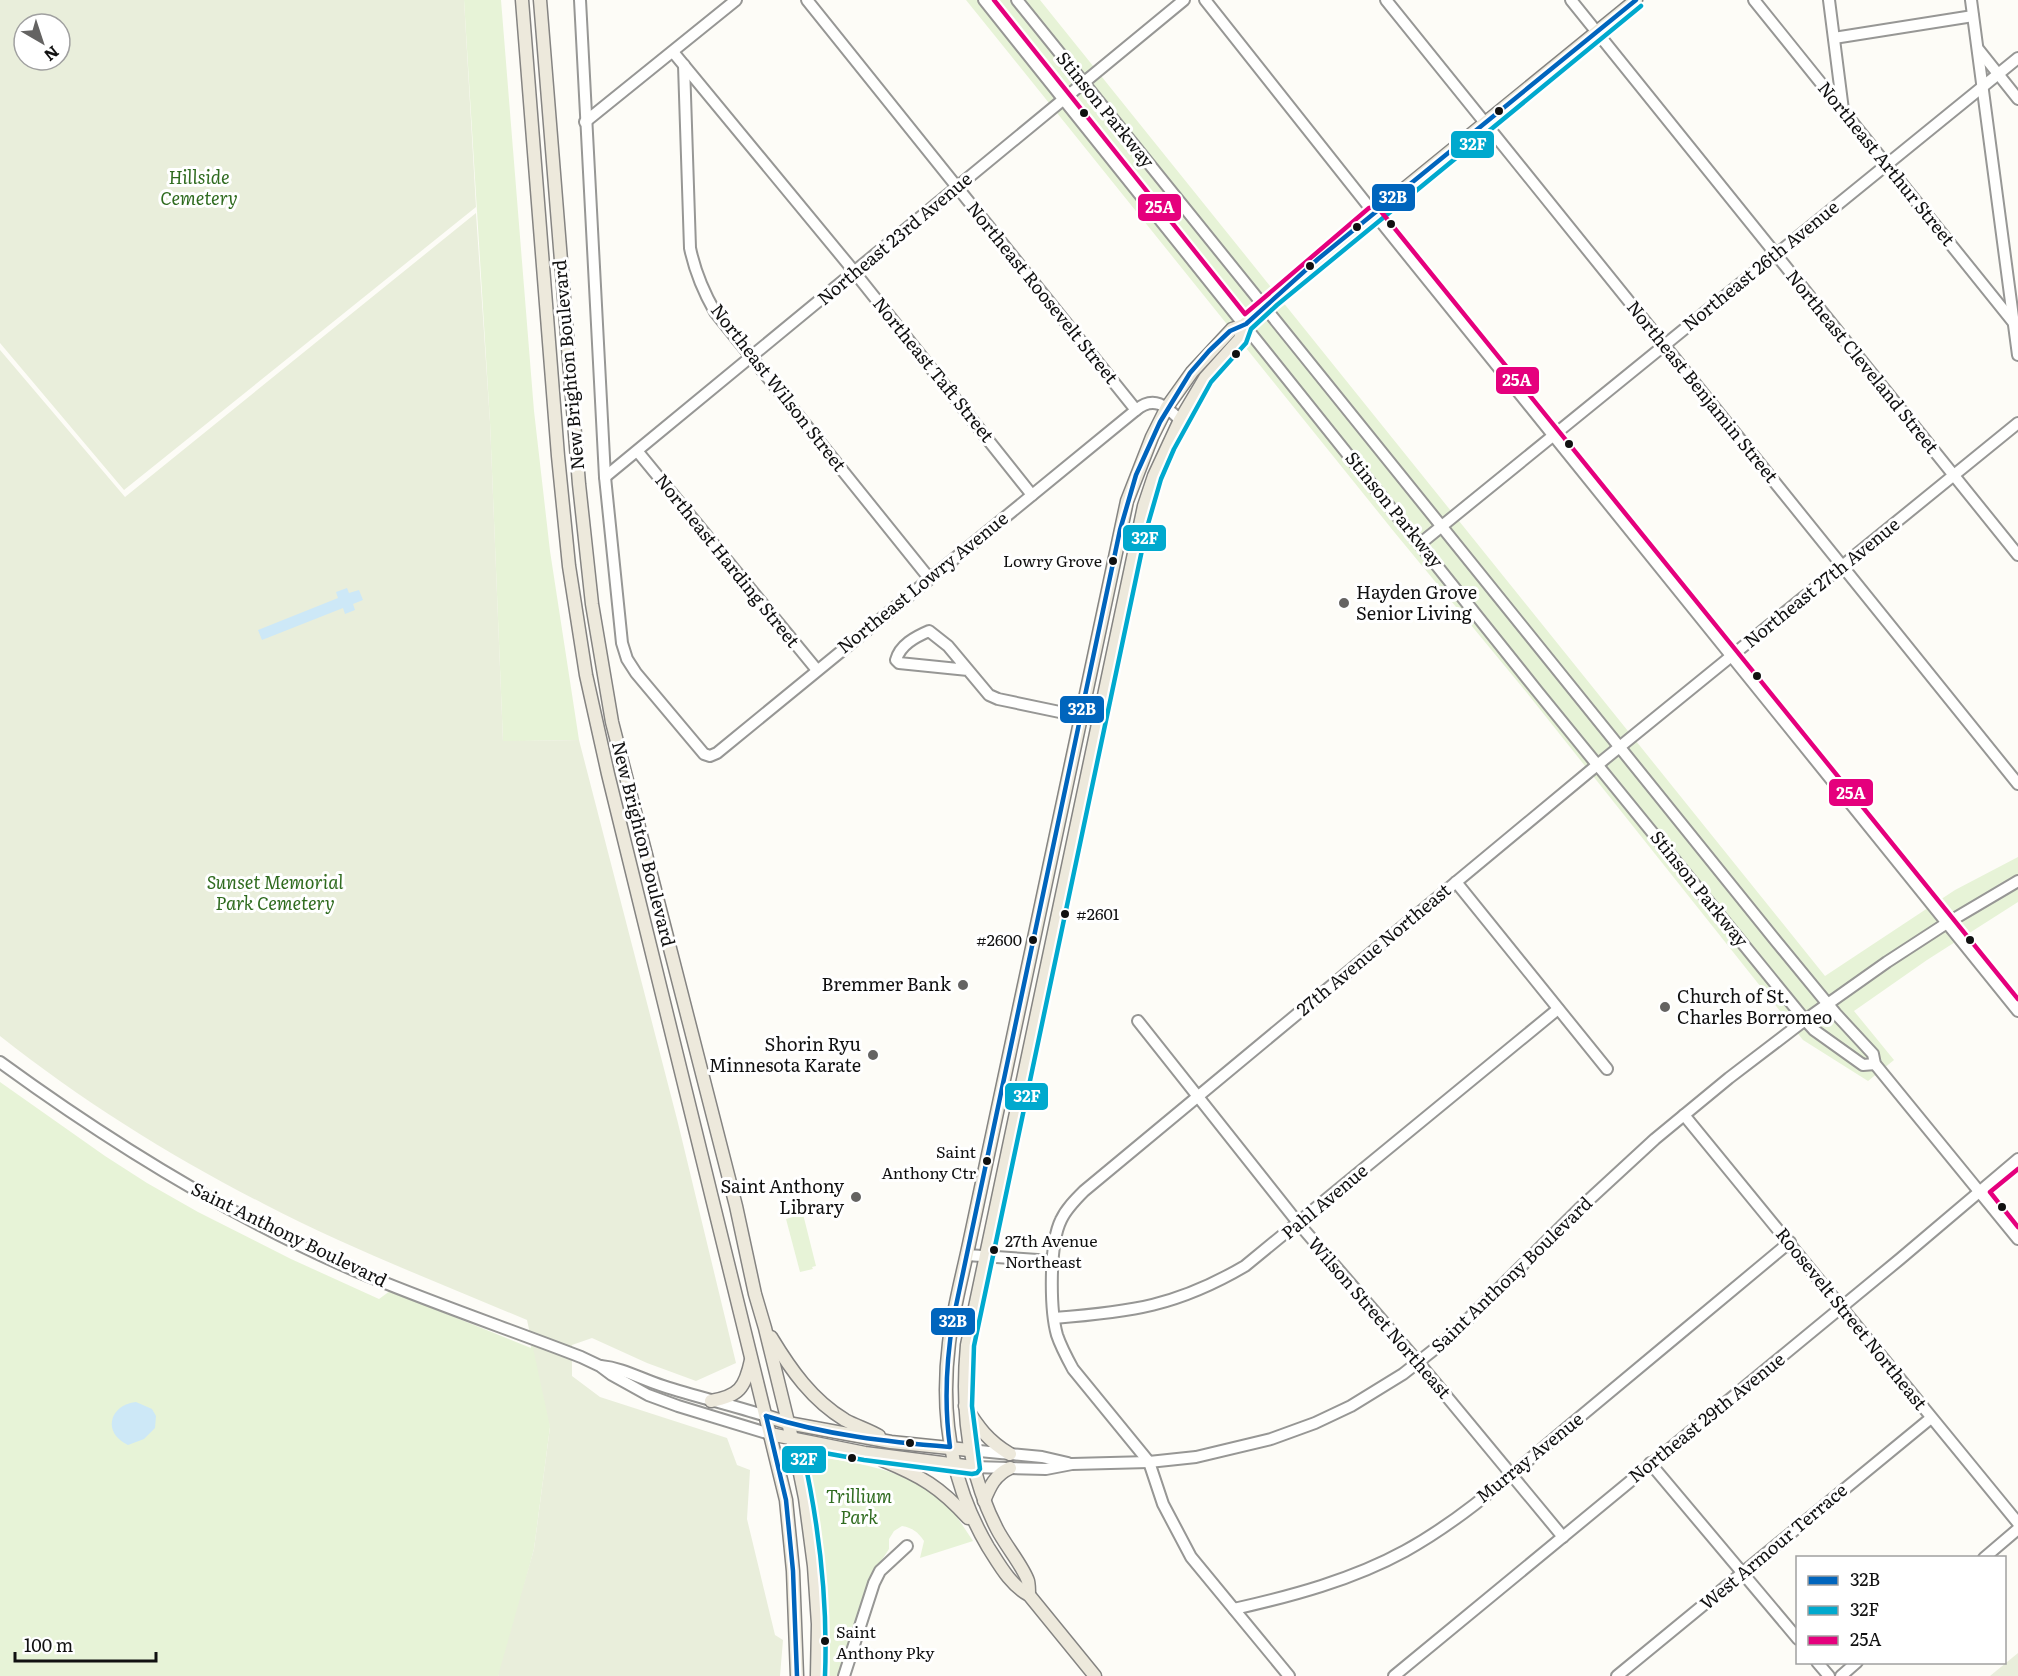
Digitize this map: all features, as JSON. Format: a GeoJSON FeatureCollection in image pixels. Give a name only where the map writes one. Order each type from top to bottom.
{"type":"FeatureCollection","features":[{"type":"Feature","properties":{"kind":"main road","name":"New Brighton Boulevard"},"geometry":{"type":"LineString","coordinates":[[522,0],[558,456],[570,566],[586,675],[608,774],[786,1500],[794,1571],[797,1676]]}},
{"type":"Feature","properties":{"kind":"main road","name":"New Brighton Boulevard"},"geometry":{"type":"LineString","coordinates":[[540,0],[579,484],[592,604],[612,722],[734,1196],[754,1294],[765,1328],[805,1498],[818,1624],[817,1676]]}},
{"type":"Feature","properties":{"kind":"main road"},"geometry":{"type":"LineString","coordinates":[[1095,1676],[1029,1595],[1018,1589],[997,1561],[979,1531],[965,1502],[952,1456],[945,1405],[946,1368],[949,1341],[1127,501],[1152,437],[1167,407],[1192,372],[1232,329],[1244,325],[1374,214],[1636,0]]}},
{"type":"Feature","properties":{"kind":"main road"},"geometry":{"type":"LineString","coordinates":[[1029,1595],[1028,1581],[997,1529],[984,1501],[971,1458],[964,1404],[967,1345],[1144,506],[1154,476],[1180,420],[1205,378],[1240,339],[1244,325]]}},
{"type":"Feature","properties":{"kind":"main road"},"geometry":{"type":"LineString","coordinates":[[765,1328],[799,1380],[821,1403],[848,1422],[891,1442]]}},
{"type":"Feature","properties":{"kind":"main road"},"geometry":{"type":"LineString","coordinates":[[711,1401],[730,1396],[740,1390],[748,1374],[752,1356]]}},
{"type":"Feature","properties":{"kind":"main road"},"geometry":{"type":"LineString","coordinates":[[964,1404],[983,1434],[1010,1454]]}},
{"type":"Feature","properties":{"kind":"main road","name":"Saint Anthony Boulevard"},"geometry":{"type":"LineString","coordinates":[[766,1416],[788,1423],[971,1458]]}},
{"type":"Feature","properties":{"kind":"main road","name":"Saint Anthony Boulevard"},"geometry":{"type":"LineString","coordinates":[[770,1434],[865,1453],[971,1458]]}},
{"type":"Feature","properties":{"kind":"main road"},"geometry":{"type":"LineString","coordinates":[[865,1453],[912,1472],[939,1489],[979,1531]]}},
{"type":"Feature","properties":{"kind":"main road"},"geometry":{"type":"LineString","coordinates":[[984,1501],[996,1477],[1010,1468]]}},
{"type":"Feature","properties":{"kind":"street","name":"New Brighton Boulevard"},"geometry":{"type":"LineString","coordinates":[[580,0],[605,477],[621,643],[636,673],[704,754],[710,756]]}},
{"type":"Feature","properties":{"kind":"street"},"geometry":{"type":"LineString","coordinates":[[585,122],[736,0]]}},
{"type":"Feature","properties":{"kind":"street","name":"Northeast Roosevelt Street"},"geometry":{"type":"LineString","coordinates":[[807,0],[957,187],[1140,406]]}},
{"type":"Feature","properties":{"kind":"street","name":"Stinson Parkway"},"geometry":{"type":"LineString","coordinates":[[984,0],[1805,1020],[1814,1030],[1863,1065],[1875,1064]]}},
{"type":"Feature","properties":{"kind":"street","name":"Stinson Parkway"},"geometry":{"type":"LineString","coordinates":[[1017,0],[1619,748],[1828,1004],[1873,1054],[1875,1064],[2018,1239]]}},
{"type":"Feature","properties":{"kind":"street","name":"Northeast 23rd Avenue"},"geometry":{"type":"LineString","coordinates":[[605,477],[1184,0]]}},
{"type":"Feature","properties":{"kind":"street"},"geometry":{"type":"LineString","coordinates":[[1205,0],[1374,214],[2018,1011]]}},
{"type":"Feature","properties":{"kind":"street","name":"Northeast Benjamin Street"},"geometry":{"type":"LineString","coordinates":[[1386,0],[2018,784]]}},
{"type":"Feature","properties":{"kind":"street","name":"Northeast Cleveland Street"},"geometry":{"type":"LineString","coordinates":[[1571,0],[2018,555]]}},
{"type":"Feature","properties":{"kind":"street","name":"Northeast Arthur Street"},"geometry":{"type":"LineString","coordinates":[[1754,0],[2016,325]]}},
{"type":"Feature","properties":{"kind":"street"},"geometry":{"type":"LineString","coordinates":[[1829,0],[1844,110]]}},
{"type":"Feature","properties":{"kind":"street"},"geometry":{"type":"LineString","coordinates":[[1971,0],[2016,325],[2018,355]]}},
{"type":"Feature","properties":{"kind":"street"},"geometry":{"type":"LineString","coordinates":[[1834,38],[1973,16]]}},
{"type":"Feature","properties":{"kind":"street"},"geometry":{"type":"LineString","coordinates":[[1978,48],[2018,99]]}},
{"type":"Feature","properties":{"kind":"street","name":"Northeast Taft Street"},"geometry":{"type":"LineString","coordinates":[[673,52],[854,272],[1032,495]]}},
{"type":"Feature","properties":{"kind":"street","name":"Northeast 26th Avenue"},"geometry":{"type":"LineString","coordinates":[[1421,543],[2018,58]]}},
{"type":"Feature","properties":{"kind":"street","name":"Northeast Wilson Street"},"geometry":{"type":"LineString","coordinates":[[684,64],[690,248],[703,292],[715,312],[929,578]]}},
{"type":"Feature","properties":{"kind":"street"},"geometry":{"type":"LineString","coordinates":[[1140,406],[1154,402],[1167,407],[1180,420]]}},
{"type":"Feature","properties":{"kind":"street","name":"Northeast Lowry Avenue"},"geometry":{"type":"LineString","coordinates":[[710,756],[717,753],[1140,406]]}},
{"type":"Feature","properties":{"kind":"street","name":"Northeast 27th Avenue"},"geometry":{"type":"LineString","coordinates":[[1598,765],[2018,423]]}},
{"type":"Feature","properties":{"kind":"street","name":"Northeast Harding Street"},"geometry":{"type":"LineString","coordinates":[[638,452],[817,670]]}},
{"type":"Feature","properties":{"kind":"street"},"geometry":{"type":"LineString","coordinates":[[968,670],[898,663],[896,660],[898,653],[915,637],[929,631],[948,646],[989,695],[998,699],[1098,720]]}},
{"type":"Feature","properties":{"kind":"street","name":"27th Avenue Northeast"},"geometry":{"type":"LineString","coordinates":[[1149,1462],[1073,1369],[1057,1335],[1054,1318],[1052,1261],[1054,1238],[1060,1220],[1084,1191],[1598,765]]}},
{"type":"Feature","properties":{"kind":"street","name":"Saint Anthony Boulevard"},"geometry":{"type":"LineString","coordinates":[[971,1458],[1010,1468],[1046,1469],[1072,1464],[1149,1462],[1196,1457],[1281,1436],[1351,1406],[1419,1363],[1464,1324],[1578,1209],[1684,1115],[1805,1020],[1947,923],[2018,881]]}},
{"type":"Feature","properties":{"kind":"street"},"geometry":{"type":"LineString","coordinates":[[1456,882],[1606,1069]]}},
{"type":"Feature","properties":{"kind":"street","name":"Pahl Avenue"},"geometry":{"type":"LineString","coordinates":[[1054,1318],[1129,1311],[1190,1295],[1245,1266],[1299,1224],[1558,1009]]}},
{"type":"Feature","properties":{"kind":"street","name":"Wilson Street Northeast"},"geometry":{"type":"LineString","coordinates":[[1138,1021],[1299,1224],[1419,1363],[1563,1537]]}},
{"type":"Feature","properties":{"kind":"street","name":"Saint Anthony Boulevard"},"geometry":{"type":"LineString","coordinates":[[0,1062],[49,1098],[191,1188],[356,1270],[581,1357],[648,1395],[770,1434]]}},
{"type":"Feature","properties":{"kind":"street","name":"Roosevelt Street Northeast"},"geometry":{"type":"LineString","coordinates":[[1684,1115],[2018,1523]]}},
{"type":"Feature","properties":{"kind":"street","name":"Northeast 29th Avenue"},"geometry":{"type":"LineString","coordinates":[[1394,1676],[2018,1159]]}},
{"type":"Feature","properties":{"kind":"street","name":"Murray Avenue"},"geometry":{"type":"LineString","coordinates":[[1234,1609],[1279,1599],[1365,1570],[1405,1551],[1450,1522],[1790,1242]]}},
{"type":"Feature","properties":{"kind":"street"},"geometry":{"type":"LineString","coordinates":[[967,1255],[1052,1261]]}},
{"type":"Feature","properties":{"kind":"street","name":"Saint Anthony Boulevard"},"geometry":{"type":"LineString","coordinates":[[600,1366],[617,1367],[654,1383],[766,1416]]}},
{"type":"Feature","properties":{"kind":"street","name":"West Armour Terrace"},"geometry":{"type":"LineString","coordinates":[[1617,1676],[1930,1418]]}},
{"type":"Feature","properties":{"kind":"street","name":"Saint Anthony Boulevard"},"geometry":{"type":"LineString","coordinates":[[971,1458],[1010,1454],[1042,1457],[1072,1464]]}},
{"type":"Feature","properties":{"kind":"street"},"geometry":{"type":"LineString","coordinates":[[1149,1462],[1163,1504],[1191,1557],[1289,1676]]}},
{"type":"Feature","properties":{"kind":"street"},"geometry":{"type":"LineString","coordinates":[[1650,1463],[1796,1638]]}},
{"type":"Feature","properties":{"kind":"street"},"geometry":{"type":"LineString","coordinates":[[1985,1556],[2018,1529]]}},
{"type":"Feature","properties":{"kind":"street"},"geometry":{"type":"LineString","coordinates":[[844,1676],[877,1577],[889,1561],[908,1546]]}},
{"type":"Feature","properties":{"kind":"street"},"geometry":{"type":"LineString","coordinates":[[1819,1664],[1829,1676]]}},
{"type":"Feature","properties":{"kind":"street"},"geometry":{"type":"LineString","coordinates":[[1841,1676],[1855,1664]]}},
{"type":"Feature","properties":{"kind":"green space","name":"Hillside Cemetery"},"geometry":{"type":"Polygon","coordinates":[[[0,0],[464,0],[476,207],[124,490],[0,343],[0,0]]]}},
{"type":"Feature","properties":{"kind":"green space"},"geometry":{"type":"Polygon","coordinates":[[[464,0],[501,0],[534,411],[550,551],[579,740],[523,741],[550,1427],[534,1549],[502,1669],[498,1676],[0,1676],[0,1082],[147,1183],[198,1212],[291,1259],[379,1299],[390,1291],[531,1348],[533,1313],[503,741],[490,422],[464,0]]]}},
{"type":"Feature","properties":{"kind":"green space"},"geometry":{"type":"Polygon","coordinates":[[[966,0],[1040,0],[1825,976],[1955,890],[2018,857],[2018,902],[1927,960],[1854,1011],[1894,1060],[1868,1081],[1803,1040],[1527,693],[1395,533],[966,0]]]}},
{"type":"Feature","properties":{"kind":"green space","name":"Sunset Memorial Park Cemetery"},"geometry":{"type":"Polygon","coordinates":[[[476,213],[490,422],[503,741],[579,740],[678,1123],[736,1363],[696,1381],[647,1363],[592,1338],[572,1345],[572,1376],[600,1397],[727,1438],[737,1465],[750,1470],[747,1519],[775,1635],[783,1640],[780,1676],[498,1676],[534,1549],[550,1427],[527,1320],[361,1250],[230,1186],[128,1127],[63,1083],[0,1036],[0,350],[125,497],[476,213]]]}},
{"type":"Feature","properties":{"kind":"green space"},"geometry":{"type":"Polygon","coordinates":[[[803,1214],[816,1266],[800,1272],[786,1219],[803,1214]]]}},
{"type":"Feature","properties":{"kind":"green space","name":"Trillium Park"},"geometry":{"type":"Polygon","coordinates":[[[825,1458],[861,1464],[912,1481],[942,1501],[955,1514],[973,1541],[920,1558],[924,1541],[920,1535],[902,1526],[894,1531],[889,1539],[889,1549],[872,1575],[839,1676],[828,1676],[829,1632],[824,1556],[810,1475],[818,1461],[825,1458]]]}},
{"type":"Feature","properties":{"kind":"green space"},"geometry":{"type":"Polygon","coordinates":[[[2018,1653],[2018,1676],[1990,1676],[2006,1664],[2018,1653]]]}},
{"type":"Feature","properties":{"kind":"water"},"geometry":{"type":"Polygon","coordinates":[[[347,588],[349,593],[359,590],[363,600],[353,604],[355,610],[345,614],[343,608],[262,640],[258,630],[338,598],[336,592],[347,588]]]}},
{"type":"Feature","properties":{"kind":"water"},"geometry":{"type":"Polygon","coordinates":[[[136,1402],[152,1409],[156,1416],[155,1428],[144,1439],[128,1445],[114,1434],[112,1420],[120,1408],[136,1402]]]}},
{"type":"Feature","properties":{"kind":"transit line","name":"25A"},"geometry":{"type":"LineString","coordinates":[[994,0],[1245,314],[1369,208],[1379,209],[2018,999]]}},
{"type":"Feature","properties":{"kind":"transit line","name":"32B"},"geometry":{"type":"LineString","coordinates":[[766,1416],[788,1423],[857,1437],[950,1447],[947,1384],[953,1320],[1120,530],[1136,475],[1160,422],[1190,373],[1230,331],[1246,324],[1318,259],[1636,0]]}},
{"type":"Feature","properties":{"kind":"transit line","name":"32F"},"geometry":{"type":"LineString","coordinates":[[825,1676],[824,1590],[813,1505],[802,1449],[864,1460],[972,1474],[977,1473],[980,1469],[972,1406],[974,1346],[1146,531],[1161,479],[1174,449],[1211,382],[1246,343],[1251,329],[1277,305],[1641,6]]}},
{"type":"Feature","properties":{"kind":"transit line","name":"25A"},"geometry":{"type":"LineString","coordinates":[[2018,1169],[1990,1192],[2018,1227]]}},
{"type":"Feature","properties":{"kind":"transit line","name":"32B"},"geometry":{"type":"LineString","coordinates":[[766,1416],[786,1500],[793,1571],[797,1676]]}},
{"type":"Feature","properties":{"kind":"place","name":"Lowry Grove"},"geometry":{"type":"Point","coordinates":[1113,561]}},
{"type":"Feature","properties":{"kind":"place","name":"Hayden Grove Senior Living"},"geometry":{"type":"Point","coordinates":[1344,603]}},
{"type":"Feature","properties":{"kind":"place","name":"#2601"},"geometry":{"type":"Point","coordinates":[1065,914]}},
{"type":"Feature","properties":{"kind":"place","name":"#2600"},"geometry":{"type":"Point","coordinates":[1033,940]}},
{"type":"Feature","properties":{"kind":"place","name":"Bremmer Bank"},"geometry":{"type":"Point","coordinates":[963,985]}},
{"type":"Feature","properties":{"kind":"place","name":"Church of St. Charles Borromeo"},"geometry":{"type":"Point","coordinates":[1665,1007]}},
{"type":"Feature","properties":{"kind":"place","name":"Shorin Ryu Minnesota Karate"},"geometry":{"type":"Point","coordinates":[873,1055]}},
{"type":"Feature","properties":{"kind":"place","name":"Saint Anthony Ctr"},"geometry":{"type":"Point","coordinates":[987,1161]}},
{"type":"Feature","properties":{"kind":"place","name":"Saint Anthony Library"},"geometry":{"type":"Point","coordinates":[856,1197]}},
{"type":"Feature","properties":{"kind":"place","name":"27th Avenue Northeast"},"geometry":{"type":"Point","coordinates":[994,1250]}},
{"type":"Feature","properties":{"kind":"place","name":"Saint Anthony Pky"},"geometry":{"type":"Point","coordinates":[825,1641]}}]}
